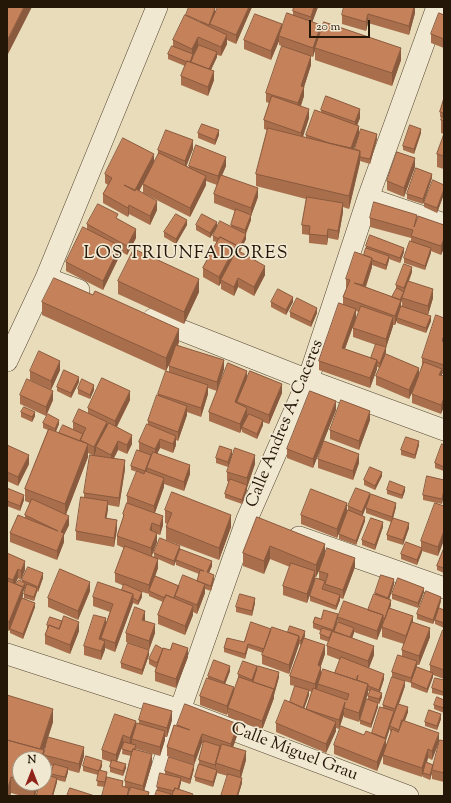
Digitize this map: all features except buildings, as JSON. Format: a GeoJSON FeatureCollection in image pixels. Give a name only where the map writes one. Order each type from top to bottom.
{"type":"FeatureCollection","features":[{"type":"Feature","properties":{"kind":"street"},"geometry":{"type":"LineString","coordinates":[[7,361],[46,278],[157,7]]}},
{"type":"Feature","properties":{"kind":"street"},"geometry":{"type":"LineString","coordinates":[[436,7],[444,10]]}},
{"type":"Feature","properties":{"kind":"street","name":"Calle Andres A. Caceres"},"geometry":{"type":"LineString","coordinates":[[153,796],[180,710],[255,521],[308,380],[368,198],[436,7]]}},
{"type":"Feature","properties":{"kind":"street"},"geometry":{"type":"LineString","coordinates":[[368,198],[444,224]]}},
{"type":"Feature","properties":{"kind":"street"},"geometry":{"type":"LineString","coordinates":[[46,278],[97,298]]}},
{"type":"Feature","properties":{"kind":"street"},"geometry":{"type":"LineString","coordinates":[[134,312],[308,380],[444,430]]}},
{"type":"Feature","properties":{"kind":"street"},"geometry":{"type":"LineString","coordinates":[[284,532],[444,588]]}},
{"type":"Feature","properties":{"kind":"street","name":"Calle Miguel Grau"},"geometry":{"type":"LineString","coordinates":[[7,654],[180,710],[408,796]]}},
{"type":"Feature","properties":{"kind":"district","name":"LOS TRIUNFADORES"},"geometry":{"type":"Point","coordinates":[186,255]}}]}
